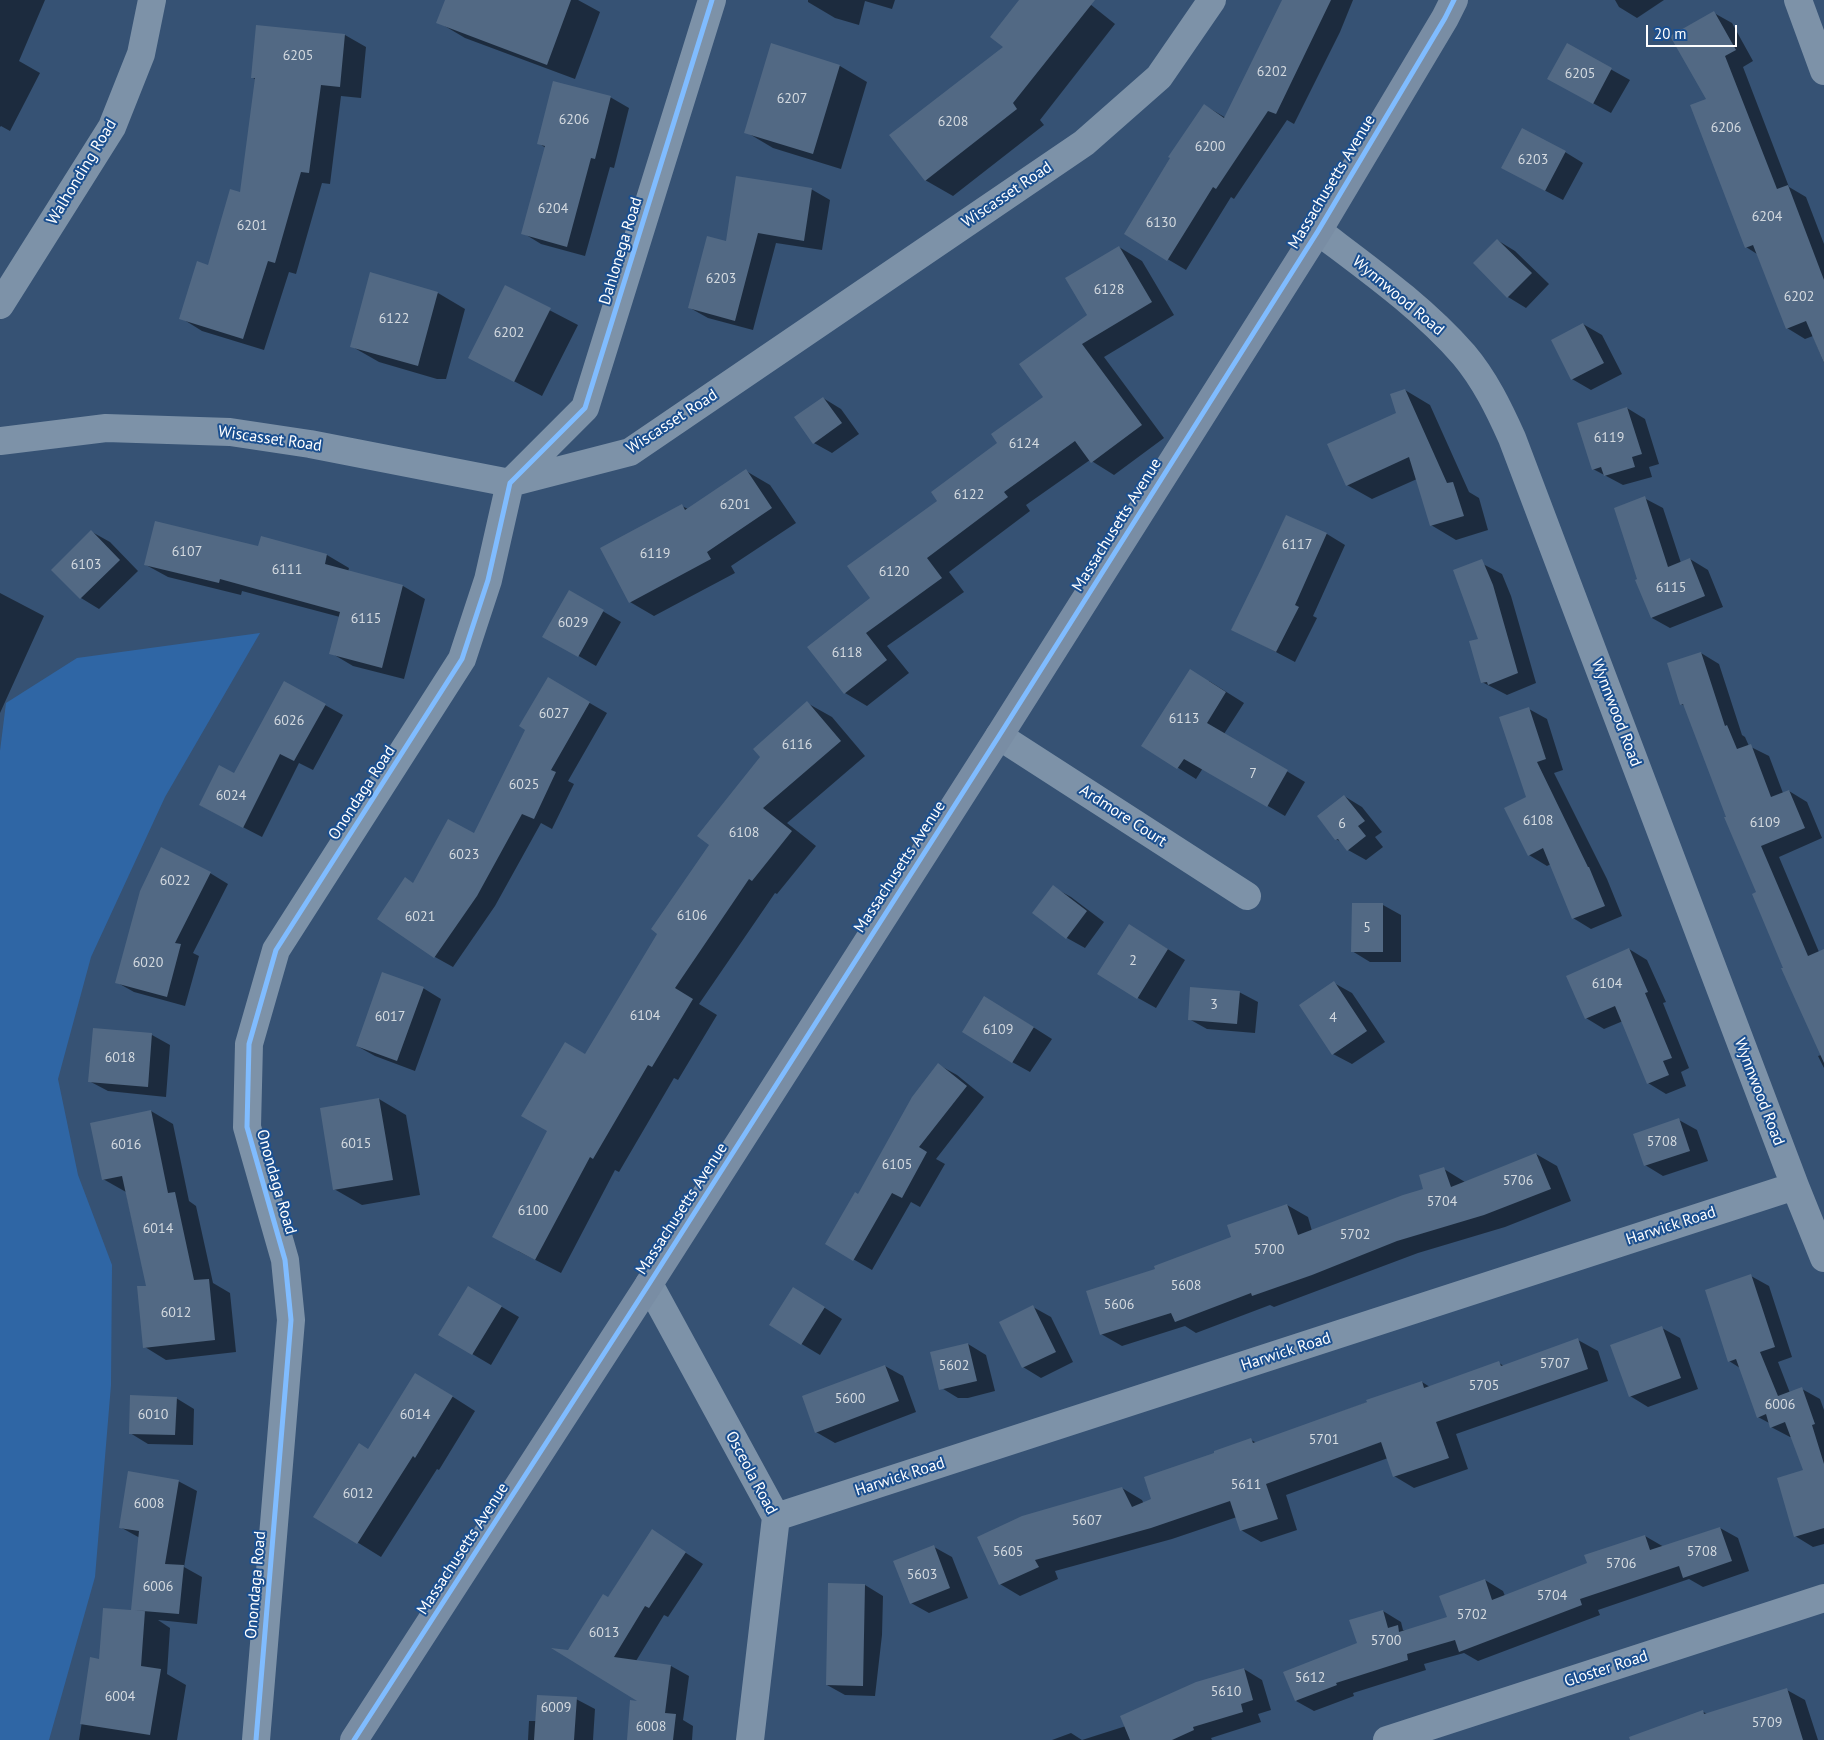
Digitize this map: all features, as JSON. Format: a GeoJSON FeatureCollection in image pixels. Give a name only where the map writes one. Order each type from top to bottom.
{"type":"FeatureCollection","features":[{"type":"Feature","properties":{"kind":"main road","name":"Massachusetts Avenue"},"geometry":{"type":"LineString","coordinates":[[354,1740],[649,1284],[999,736],[1318,231],[1446,18],[1454,0]]}},
{"type":"Feature","properties":{"kind":"street","name":"Walhonding Road"},"geometry":{"type":"LineString","coordinates":[[0,305],[112,127],[141,54],[152,0]]}},
{"type":"Feature","properties":{"kind":"street","name":"Dahlonega Road"},"geometry":{"type":"LineString","coordinates":[[510,483],[585,408],[712,0]]}},
{"type":"Feature","properties":{"kind":"street","name":"Wiscasset Road"},"geometry":{"type":"LineString","coordinates":[[0,441],[106,428],[230,432],[310,444],[510,483],[630,452],[1084,143],[1159,77],[1212,0]]}},
{"type":"Feature","properties":{"kind":"street"},"geometry":{"type":"LineString","coordinates":[[1798,0],[1824,71]]}},
{"type":"Feature","properties":{"kind":"street","name":"Wynnwood Road"},"geometry":{"type":"LineString","coordinates":[[1318,231],[1427,316],[1464,356],[1494,399],[1512,438],[1824,1258]]}},
{"type":"Feature","properties":{"kind":"street","name":"Onondaga Road"},"geometry":{"type":"LineString","coordinates":[[256,1740],[291,1320],[285,1260],[247,1126],[249,1044],[276,950],[462,659],[488,580],[510,483]]}},
{"type":"Feature","properties":{"kind":"street","name":"Ardmore Court"},"geometry":{"type":"LineString","coordinates":[[999,736],[1246,896]]}},
{"type":"Feature","properties":{"kind":"street","name":"Harwick Road"},"geometry":{"type":"LineString","coordinates":[[776,1517],[1795,1186]]}},
{"type":"Feature","properties":{"kind":"street","name":"Osceola Road"},"geometry":{"type":"LineString","coordinates":[[649,1284],[776,1517],[750,1740]]}},
{"type":"Feature","properties":{"kind":"street","name":"Gloster Road"},"geometry":{"type":"LineString","coordinates":[[1387,1740],[1824,1598]]}},
{"type":"Feature","properties":{"kind":"shaded area"},"geometry":{"type":"Polygon","coordinates":[[[260,633],[165,797],[91,957],[58,1079],[78,1175],[112,1265],[111,1385],[95,1577],[49,1740],[0,1740],[0,751],[6,703],[77,658],[260,633]]]}},
{"type":"Feature","properties":{"kind":"building"},"geometry":{"type":"Polygon","coordinates":[[[445,0],[571,0],[547,65],[436,23],[445,0]]]}},
{"type":"Feature","properties":{"kind":"building"},"geometry":{"type":"Polygon","coordinates":[[[1019,0],[1095,0],[1013,103],[1017,109],[925,181],[889,135],[1003,47],[990,37],[1019,0]]]}},
{"type":"Feature","properties":{"kind":"building"},"geometry":{"type":"Polygon","coordinates":[[[1282,0],[1331,0],[1276,114],[1268,111],[1216,189],[1213,187],[1167,261],[1124,234],[1170,158],[1168,157],[1204,104],[1224,118],[1282,0]]]}},
{"type":"Feature","properties":{"kind":"building"},"geometry":{"type":"Polygon","coordinates":[[[1714,11],[1736,50],[1725,56],[1777,189],[1788,185],[1824,280],[1824,363],[1806,321],[1786,329],[1753,245],[1745,248],[1690,105],[1706,99],[1670,36],[1714,11]]]}},
{"type":"Feature","properties":{"kind":"building"},"geometry":{"type":"Polygon","coordinates":[[[256,25],[345,34],[340,87],[321,85],[309,173],[301,172],[275,263],[268,261],[243,339],[179,319],[197,261],[208,265],[230,189],[240,192],[255,78],[251,78],[256,25]]]}},
{"type":"Feature","properties":{"kind":"building"},"geometry":{"type":"Polygon","coordinates":[[[771,43],[840,65],[813,154],[744,133],[771,43]]]}},
{"type":"Feature","properties":{"kind":"building"},"geometry":{"type":"Polygon","coordinates":[[[1567,43],[1612,68],[1593,104],[1547,79],[1567,43]]]}},
{"type":"Feature","properties":{"kind":"building"},"geometry":{"type":"Polygon","coordinates":[[[553,81],[611,96],[595,159],[591,158],[567,247],[521,234],[545,146],[537,144],[553,81]]]}},
{"type":"Feature","properties":{"kind":"building"},"geometry":{"type":"Polygon","coordinates":[[[1522,128],[1566,151],[1545,191],[1501,168],[1522,128]]]}},
{"type":"Feature","properties":{"kind":"building"},"geometry":{"type":"Polygon","coordinates":[[[736,176],[812,188],[804,241],[758,233],[735,321],[688,308],[707,236],[726,241],[736,176]]]}},
{"type":"Feature","properties":{"kind":"building"},"geometry":{"type":"Polygon","coordinates":[[[1497,239],[1532,273],[1507,298],[1473,263],[1497,239]]]}},
{"type":"Feature","properties":{"kind":"building"},"geometry":{"type":"Polygon","coordinates":[[[1119,246],[1152,302],[1082,344],[1142,425],[1091,463],[1075,441],[1004,492],[1008,497],[927,558],[942,578],[866,633],[887,660],[844,694],[807,647],[870,598],[847,566],[937,501],[931,492],[997,443],[991,434],[1043,397],[1019,364],[1087,315],[1065,278],[1119,246]]]}},
{"type":"Feature","properties":{"kind":"building"},"geometry":{"type":"Polygon","coordinates":[[[370,272],[438,292],[418,366],[350,347],[370,272]]]}},
{"type":"Feature","properties":{"kind":"building"},"geometry":{"type":"Polygon","coordinates":[[[505,285],[551,308],[514,382],[468,358],[505,285]]]}},
{"type":"Feature","properties":{"kind":"building"},"geometry":{"type":"Polygon","coordinates":[[[1583,323],[1604,363],[1571,380],[1551,340],[1583,323]]]}},
{"type":"Feature","properties":{"kind":"building"},"geometry":{"type":"Polygon","coordinates":[[[1405,389],[1447,483],[1453,482],[1464,516],[1430,526],[1409,457],[1346,486],[1327,444],[1396,413],[1390,394],[1405,389]]]}},
{"type":"Feature","properties":{"kind":"building"},"geometry":{"type":"Polygon","coordinates":[[[823,397],[842,423],[813,444],[794,417],[823,397]]]}},
{"type":"Feature","properties":{"kind":"building"},"geometry":{"type":"Polygon","coordinates":[[[1627,407],[1642,454],[1632,457],[1635,467],[1604,476],[1601,467],[1592,470],[1577,423],[1627,407]]]}},
{"type":"Feature","properties":{"kind":"building"},"geometry":{"type":"Polygon","coordinates":[[[746,469],[772,508],[707,552],[711,559],[629,603],[600,548],[682,504],[685,510],[746,469]]]}},
{"type":"Feature","properties":{"kind":"building"},"geometry":{"type":"Polygon","coordinates":[[[1645,496],[1668,567],[1690,558],[1705,596],[1651,618],[1635,580],[1637,579],[1614,508],[1645,496]]]}},
{"type":"Feature","properties":{"kind":"building"},"geometry":{"type":"Polygon","coordinates":[[[1286,515],[1327,533],[1295,605],[1299,607],[1276,652],[1231,630],[1286,515]]]}},
{"type":"Feature","properties":{"kind":"building"},"geometry":{"type":"Polygon","coordinates":[[[155,521],[258,546],[261,536],[327,554],[325,564],[403,585],[382,668],[329,654],[340,612],[220,579],[219,583],[144,565],[155,521]]]}},
{"type":"Feature","properties":{"kind":"building"},"geometry":{"type":"Polygon","coordinates":[[[91,530],[120,560],[80,599],[51,570],[91,530]]]}},
{"type":"Feature","properties":{"kind":"building"},"geometry":{"type":"Polygon","coordinates":[[[1482,559],[1493,585],[1518,673],[1488,685],[1487,682],[1481,683],[1469,641],[1478,639],[1453,570],[1482,559]]]}},
{"type":"Feature","properties":{"kind":"building"},"geometry":{"type":"Polygon","coordinates":[[[569,590],[604,610],[578,657],[542,637],[569,590]]]}},
{"type":"Feature","properties":{"kind":"building"},"geometry":{"type":"Polygon","coordinates":[[[1701,652],[1725,726],[1727,725],[1737,749],[1751,744],[1771,797],[1789,790],[1805,828],[1761,846],[1808,956],[1824,949],[1824,1063],[1781,968],[1783,968],[1752,894],[1756,892],[1724,817],[1726,817],[1683,704],[1680,705],[1667,663],[1701,652]]]}},
{"type":"Feature","properties":{"kind":"building"},"geometry":{"type":"Polygon","coordinates":[[[1190,669],[1226,692],[1207,723],[1288,770],[1267,807],[1184,759],[1177,769],[1141,746],[1190,669]]]}},
{"type":"Feature","properties":{"kind":"building"},"geometry":{"type":"Polygon","coordinates":[[[548,677],[590,702],[551,770],[556,772],[534,819],[522,814],[477,896],[434,958],[377,919],[405,877],[413,883],[448,819],[474,833],[525,730],[519,726],[548,677]]]}},
{"type":"Feature","properties":{"kind":"building"},"geometry":{"type":"Polygon","coordinates":[[[284,681],[326,704],[294,761],[280,754],[243,828],[199,805],[219,765],[234,773],[284,681]]]}},
{"type":"Feature","properties":{"kind":"building"},"geometry":{"type":"Polygon","coordinates":[[[807,701],[841,741],[763,808],[792,831],[752,881],[749,879],[675,988],[693,999],[652,1067],[648,1065],[593,1159],[590,1157],[535,1260],[492,1237],[547,1131],[521,1116],[565,1042],[585,1054],[657,934],[651,929],[709,845],[697,836],[760,757],[753,749],[807,701]]]}},
{"type":"Feature","properties":{"kind":"building"},"geometry":{"type":"Polygon","coordinates":[[[1529,707],[1546,759],[1537,762],[1589,867],[1605,906],[1572,919],[1543,848],[1528,856],[1504,808],[1526,797],[1499,717],[1529,707]]]}},
{"type":"Feature","properties":{"kind":"building"},"geometry":{"type":"Polygon","coordinates":[[[1344,795],[1365,821],[1358,826],[1366,836],[1347,851],[1338,839],[1335,840],[1317,816],[1344,795]]]}},
{"type":"Feature","properties":{"kind":"building"},"geometry":{"type":"Polygon","coordinates":[[[161,847],[211,872],[175,943],[181,944],[167,997],[115,983],[140,891],[161,847]]]}},
{"type":"Feature","properties":{"kind":"building"},"geometry":{"type":"Polygon","coordinates":[[[1053,885],[1087,911],[1066,939],[1032,913],[1053,885]]]}},
{"type":"Feature","properties":{"kind":"building"},"geometry":{"type":"Polygon","coordinates":[[[1352,903],[1383,903],[1383,952],[1351,952],[1352,903]]]}},
{"type":"Feature","properties":{"kind":"building"},"geometry":{"type":"Polygon","coordinates":[[[1129,924],[1168,949],[1137,999],[1097,974],[1129,924]]]}},
{"type":"Feature","properties":{"kind":"building"},"geometry":{"type":"Polygon","coordinates":[[[1629,948],[1648,992],[1645,993],[1672,1058],[1663,1061],[1669,1075],[1647,1084],[1615,1006],[1585,1019],[1566,976],[1629,948]]]}},
{"type":"Feature","properties":{"kind":"building"},"geometry":{"type":"Polygon","coordinates":[[[382,972],[424,987],[397,1061],[356,1046],[382,972]]]}},
{"type":"Feature","properties":{"kind":"building"},"geometry":{"type":"Polygon","coordinates":[[[1334,981],[1367,1031],[1332,1055],[1299,1005],[1334,981]]]}},
{"type":"Feature","properties":{"kind":"building"},"geometry":{"type":"Polygon","coordinates":[[[1190,987],[1240,991],[1237,1024],[1188,1020],[1190,987]]]}},
{"type":"Feature","properties":{"kind":"building"},"geometry":{"type":"Polygon","coordinates":[[[984,996],[1034,1027],[1012,1063],[962,1032],[984,996]]]}},
{"type":"Feature","properties":{"kind":"building"},"geometry":{"type":"Polygon","coordinates":[[[93,1028],[152,1033],[148,1087],[88,1082],[93,1028]]]}},
{"type":"Feature","properties":{"kind":"building"},"geometry":{"type":"Polygon","coordinates":[[[938,1063],[967,1086],[919,1147],[927,1152],[902,1198],[892,1193],[853,1261],[825,1244],[855,1192],[858,1194],[912,1097],[938,1063]]]}},
{"type":"Feature","properties":{"kind":"building"},"geometry":{"type":"Polygon","coordinates":[[[379,1098],[393,1180],[333,1190],[320,1108],[379,1098]]]}},
{"type":"Feature","properties":{"kind":"building"},"geometry":{"type":"Polygon","coordinates":[[[151,1110],[168,1193],[175,1192],[194,1280],[209,1279],[215,1340],[143,1348],[137,1286],[146,1286],[122,1176],[102,1180],[90,1123],[151,1110]]]}},
{"type":"Feature","properties":{"kind":"building"},"geometry":{"type":"Polygon","coordinates":[[[1679,1118],[1690,1151],[1644,1166],[1633,1134],[1679,1118]]]}},
{"type":"Feature","properties":{"kind":"building"},"geometry":{"type":"Polygon","coordinates":[[[1536,1153],[1551,1189],[1484,1215],[1397,1241],[1312,1275],[1252,1296],[1251,1293],[1175,1322],[1171,1313],[1100,1335],[1086,1291],[1155,1269],[1154,1266],[1231,1237],[1227,1225],[1287,1204],[1298,1235],[1423,1189],[1419,1175],[1444,1167],[1451,1187],[1536,1153]]]}},
{"type":"Feature","properties":{"kind":"building"},"geometry":{"type":"Polygon","coordinates":[[[1751,1274],[1775,1347],[1760,1352],[1778,1396],[1802,1387],[1815,1424],[1812,1425],[1824,1464],[1824,1528],[1794,1537],[1777,1478],[1803,1470],[1785,1422],[1770,1428],[1766,1414],[1757,1418],[1736,1359],[1728,1362],[1705,1290],[1751,1274]]]}},
{"type":"Feature","properties":{"kind":"building"},"geometry":{"type":"Polygon","coordinates":[[[468,1286],[502,1306],[472,1355],[438,1335],[468,1286]]]}},
{"type":"Feature","properties":{"kind":"building"},"geometry":{"type":"Polygon","coordinates":[[[793,1287],[825,1307],[801,1345],[769,1325],[793,1287]]]}},
{"type":"Feature","properties":{"kind":"building"},"geometry":{"type":"Polygon","coordinates":[[[1033,1305],[1056,1352],[1022,1368],[999,1322],[1033,1305]]]}},
{"type":"Feature","properties":{"kind":"building"},"geometry":{"type":"Polygon","coordinates":[[[1662,1326],[1681,1378],[1629,1397],[1610,1345],[1662,1326]]]}},
{"type":"Feature","properties":{"kind":"building"},"geometry":{"type":"Polygon","coordinates":[[[1578,1338],[1588,1369],[1436,1422],[1449,1458],[1393,1477],[1381,1442],[1266,1484],[1278,1519],[1240,1531],[1230,1501],[1151,1528],[1035,1560],[1039,1567],[999,1585],[977,1537],[1022,1516],[1122,1487],[1132,1507],[1151,1499],[1144,1477],[1251,1438],[1253,1443],[1422,1381],[1424,1388],[1499,1361],[1501,1366],[1578,1338]]]}},
{"type":"Feature","properties":{"kind":"building"},"geometry":{"type":"Polygon","coordinates":[[[968,1343],[977,1381],[939,1390],[930,1352],[968,1343]]]}},
{"type":"Feature","properties":{"kind":"building"},"geometry":{"type":"Polygon","coordinates":[[[885,1365],[899,1401],[815,1433],[802,1396],[885,1365]]]}},
{"type":"Feature","properties":{"kind":"building"},"geometry":{"type":"Polygon","coordinates":[[[415,1373],[453,1396],[415,1458],[413,1456],[357,1544],[313,1517],[359,1443],[368,1449],[415,1373]]]}},
{"type":"Feature","properties":{"kind":"building"},"geometry":{"type":"Polygon","coordinates":[[[130,1395],[177,1397],[175,1435],[129,1434],[130,1395]]]}},
{"type":"Feature","properties":{"kind":"building"},"geometry":{"type":"Polygon","coordinates":[[[128,1471],[179,1480],[165,1564],[184,1565],[179,1614],[131,1610],[139,1531],[119,1528],[128,1471]]]}},
{"type":"Feature","properties":{"kind":"building"},"geometry":{"type":"Polygon","coordinates":[[[1720,1527],[1732,1561],[1683,1578],[1679,1566],[1580,1599],[1582,1605],[1459,1652],[1455,1640],[1407,1654],[1408,1660],[1336,1683],[1337,1685],[1295,1701],[1283,1672],[1357,1643],[1349,1620],[1383,1610],[1388,1628],[1398,1625],[1399,1632],[1447,1617],[1439,1596],[1485,1579],[1492,1600],[1587,1563],[1584,1555],[1645,1535],[1650,1550],[1720,1527]]]}},
{"type":"Feature","properties":{"kind":"building"},"geometry":{"type":"Polygon","coordinates":[[[652,1529],[686,1552],[649,1608],[645,1606],[614,1657],[671,1665],[665,1713],[676,1714],[673,1740],[627,1740],[630,1700],[637,1701],[551,1648],[568,1650],[603,1594],[608,1597],[652,1529]]]}},
{"type":"Feature","properties":{"kind":"building"},"geometry":{"type":"Polygon","coordinates":[[[934,1545],[950,1588],[910,1604],[893,1561],[934,1545]]]}},
{"type":"Feature","properties":{"kind":"building"},"geometry":{"type":"Polygon","coordinates":[[[828,1583],[865,1584],[863,1686],[826,1685],[828,1583]]]}},
{"type":"Feature","properties":{"kind":"building"},"geometry":{"type":"Polygon","coordinates":[[[103,1608],[145,1611],[141,1666],[161,1669],[150,1735],[80,1724],[90,1657],[99,1659],[103,1608]]]}},
{"type":"Feature","properties":{"kind":"building"},"geometry":{"type":"Polygon","coordinates":[[[1244,1668],[1253,1700],[1241,1704],[1243,1712],[1193,1727],[1194,1730],[1172,1740],[1130,1740],[1120,1716],[1196,1682],[1244,1668]]]}},
{"type":"Feature","properties":{"kind":"building"},"geometry":{"type":"Polygon","coordinates":[[[1787,1688],[1803,1740],[1630,1740],[1629,1737],[1703,1710],[1704,1714],[1787,1688]]]}},
{"type":"Feature","properties":{"kind":"building"},"geometry":{"type":"Polygon","coordinates":[[[537,1695],[577,1697],[574,1740],[534,1740],[537,1695]]]}},
{"type":"Feature","properties":{"kind":"cycle path"},"geometry":{"type":"LineString","coordinates":[[256,1740],[291,1320],[285,1260],[247,1127],[249,1044],[276,950],[462,659],[488,580],[510,483],[585,408],[712,0]]}},
{"type":"Feature","properties":{"kind":"cycle path"},"geometry":{"type":"LineString","coordinates":[[354,1740],[649,1284],[999,736],[1318,231],[1454,0]]}}]}
